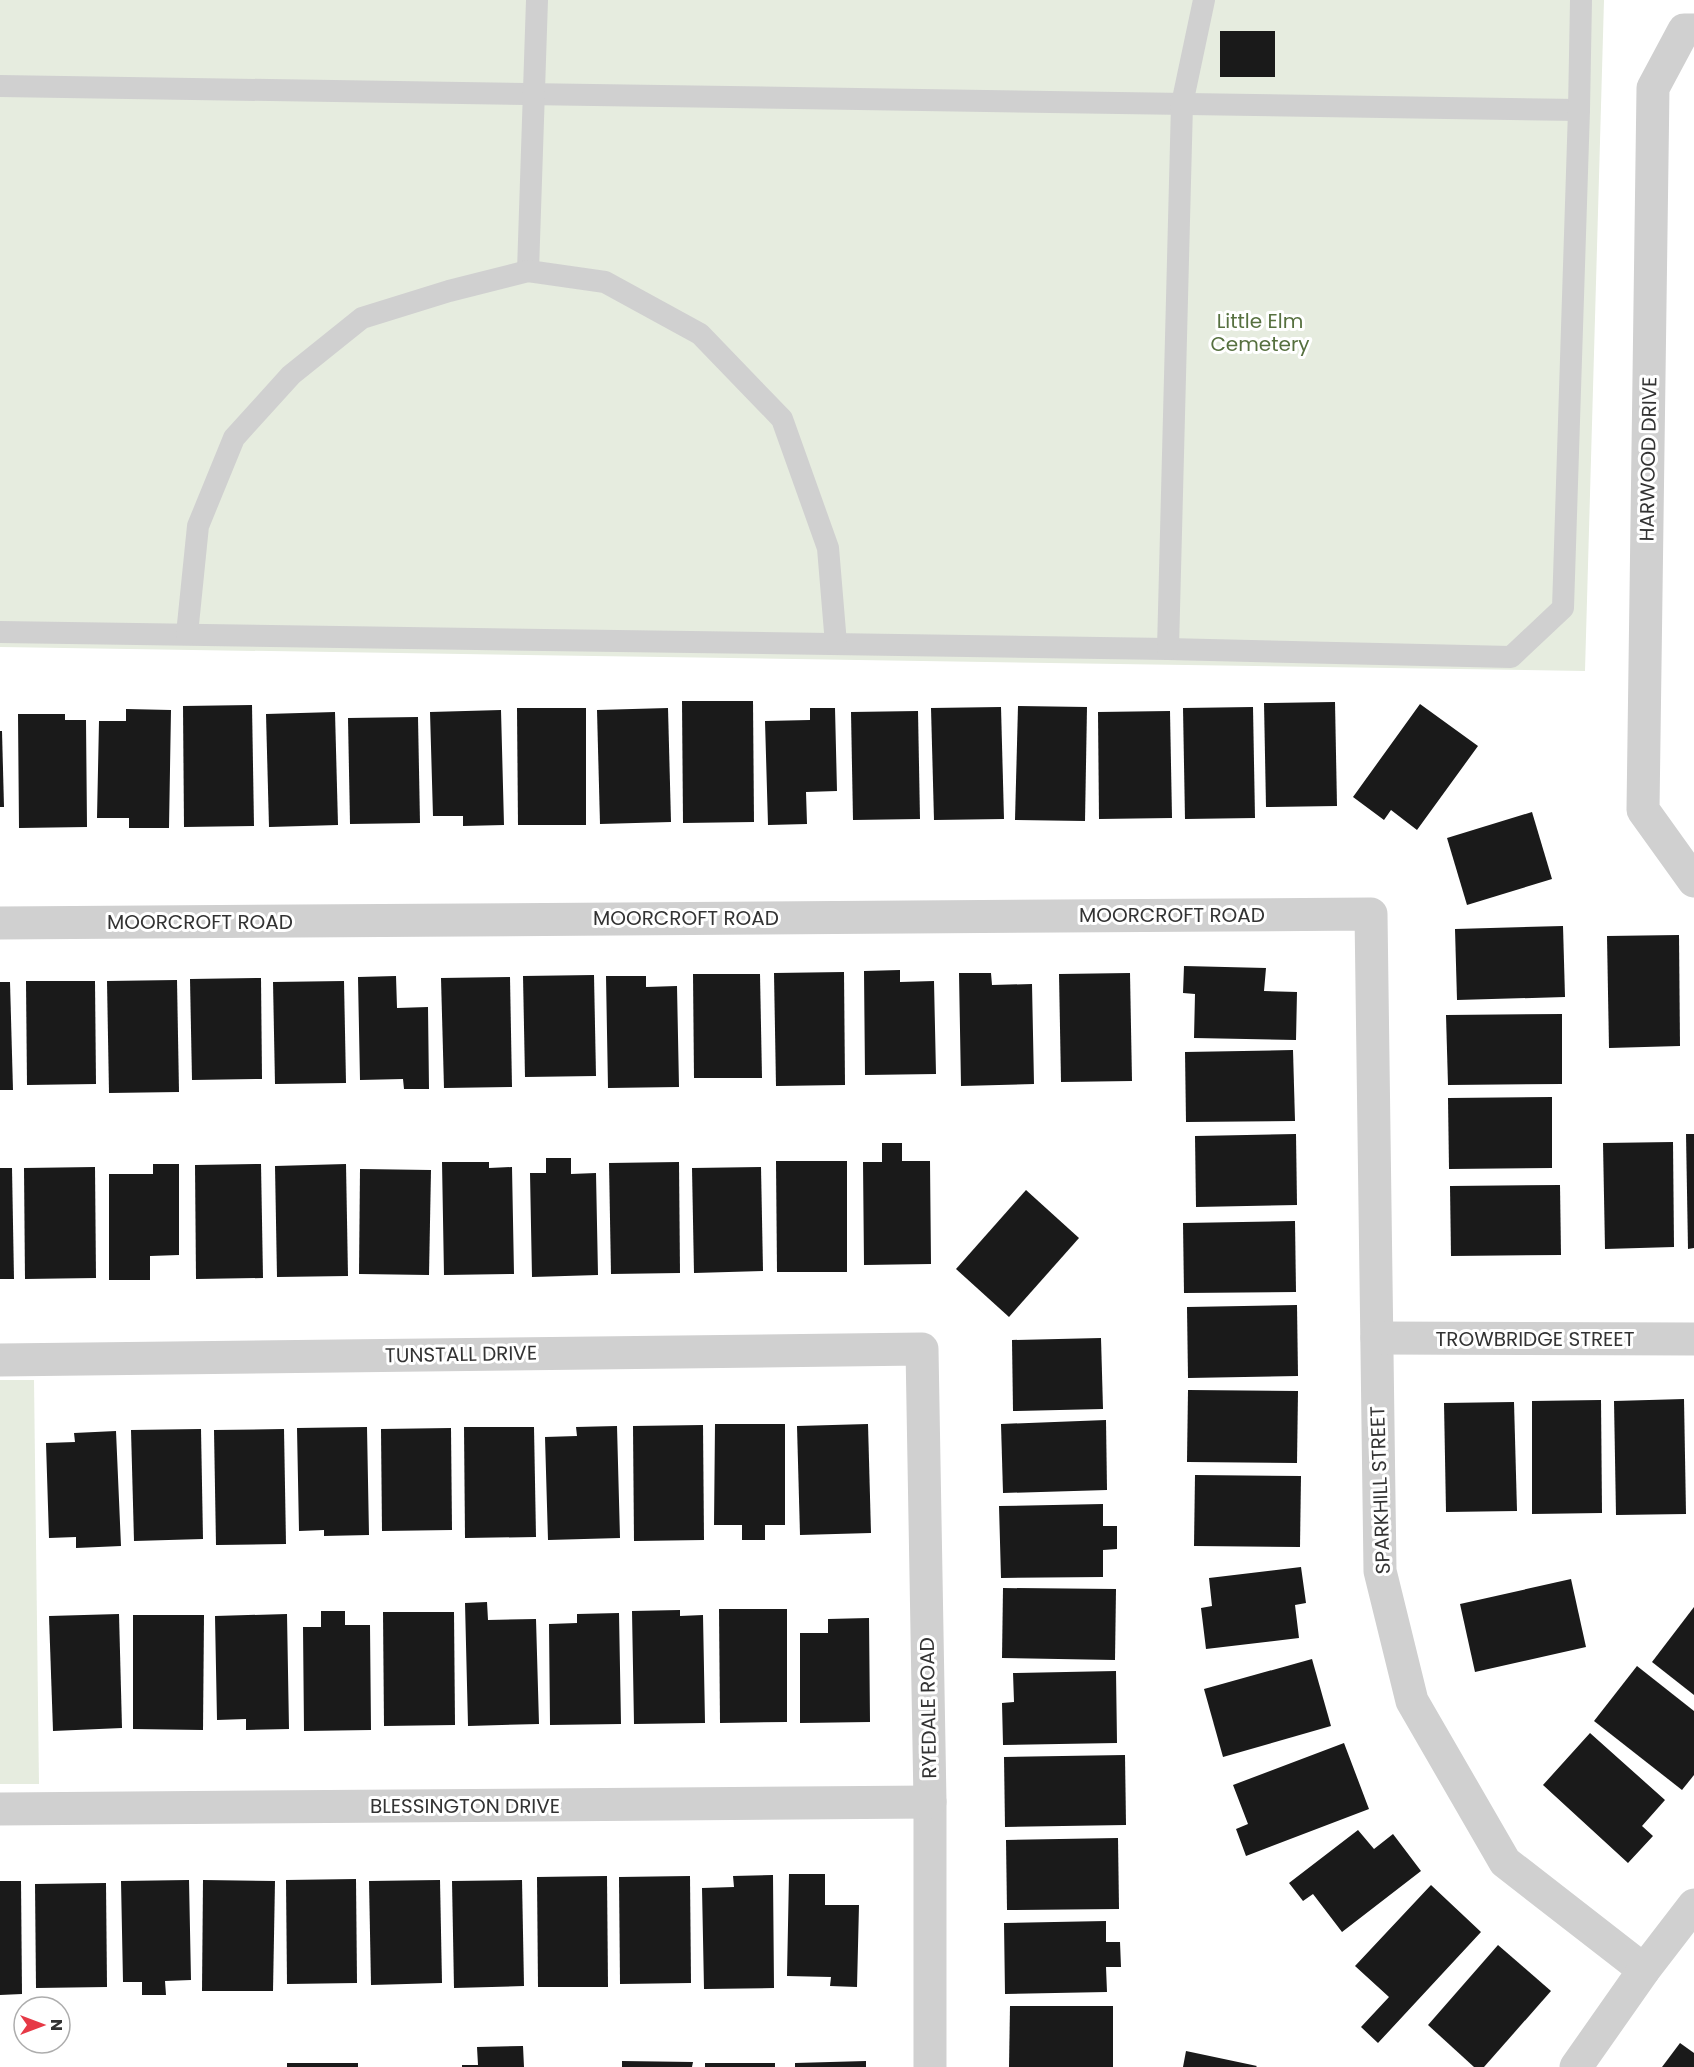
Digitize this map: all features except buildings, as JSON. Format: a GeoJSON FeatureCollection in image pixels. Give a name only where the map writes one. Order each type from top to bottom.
{"type":"FeatureCollection","features":[{"type":"Feature","properties":{"kind":"street","name":"HARWOOD DRIVE"},"geometry":{"type":"LineString","coordinates":[[1689,30],[1653,88],[1643,810],[1693,881]]}},
{"type":"Feature","properties":{"kind":"street","name":"MOORCROFT ROAD"},"geometry":{"type":"LineString","coordinates":[[0,923],[1371,914]]}},
{"type":"Feature","properties":{"kind":"street","name":"SPARKHILL STREET"},"geometry":{"type":"LineString","coordinates":[[1371,914],[1380,1571],[1412,1701],[1505,1862],[1644,1970]]}},
{"type":"Feature","properties":{"kind":"street","name":"TROWBRIDGE STREET"},"geometry":{"type":"LineString","coordinates":[[1377,1338],[1694,1339]]}},
{"type":"Feature","properties":{"kind":"street","name":"TUNSTALL DRIVE"},"geometry":{"type":"LineString","coordinates":[[0,1360],[922,1348]]}},
{"type":"Feature","properties":{"kind":"street","name":"RYEDALE ROAD"},"geometry":{"type":"LineString","coordinates":[[922,1348],[930,1802],[930,2067]]}},
{"type":"Feature","properties":{"kind":"street","name":"BLESSINGTON DRIVE"},"geometry":{"type":"LineString","coordinates":[[0,1809],[930,1802]]}},
{"type":"Feature","properties":{"kind":"street"},"geometry":{"type":"LineString","coordinates":[[1576,2067],[1644,1970],[1694,1905]]}},
{"type":"Feature","properties":{"kind":"lane"},"geometry":{"type":"LineString","coordinates":[[528,271],[537,0]]}},
{"type":"Feature","properties":{"kind":"lane"},"geometry":{"type":"LineString","coordinates":[[1168,649],[1182,105],[1204,0]]}},
{"type":"Feature","properties":{"kind":"lane"},"geometry":{"type":"LineString","coordinates":[[0,632],[1168,649],[1511,657],[1563,608],[1581,0]]}},
{"type":"Feature","properties":{"kind":"lane"},"geometry":{"type":"LineString","coordinates":[[0,86],[1579,110]]}},
{"type":"Feature","properties":{"kind":"lane"},"geometry":{"type":"LineString","coordinates":[[187,634],[198,526],[234,438],[291,375],[362,318],[449,291],[528,271],[605,282],[700,334],[782,419],[828,548],[836,644]]}},
{"type":"Feature","properties":{"kind":"green space","name":"Little Elm Cemetery"},"geometry":{"type":"Polygon","coordinates":[[[0,0],[1604,0],[1585,671],[0,647],[0,0]]]}},
{"type":"Feature","properties":{"kind":"green space"},"geometry":{"type":"Polygon","coordinates":[[[0,1380],[34,1380],[39,1784],[0,1784],[0,1380]]]}}]}
